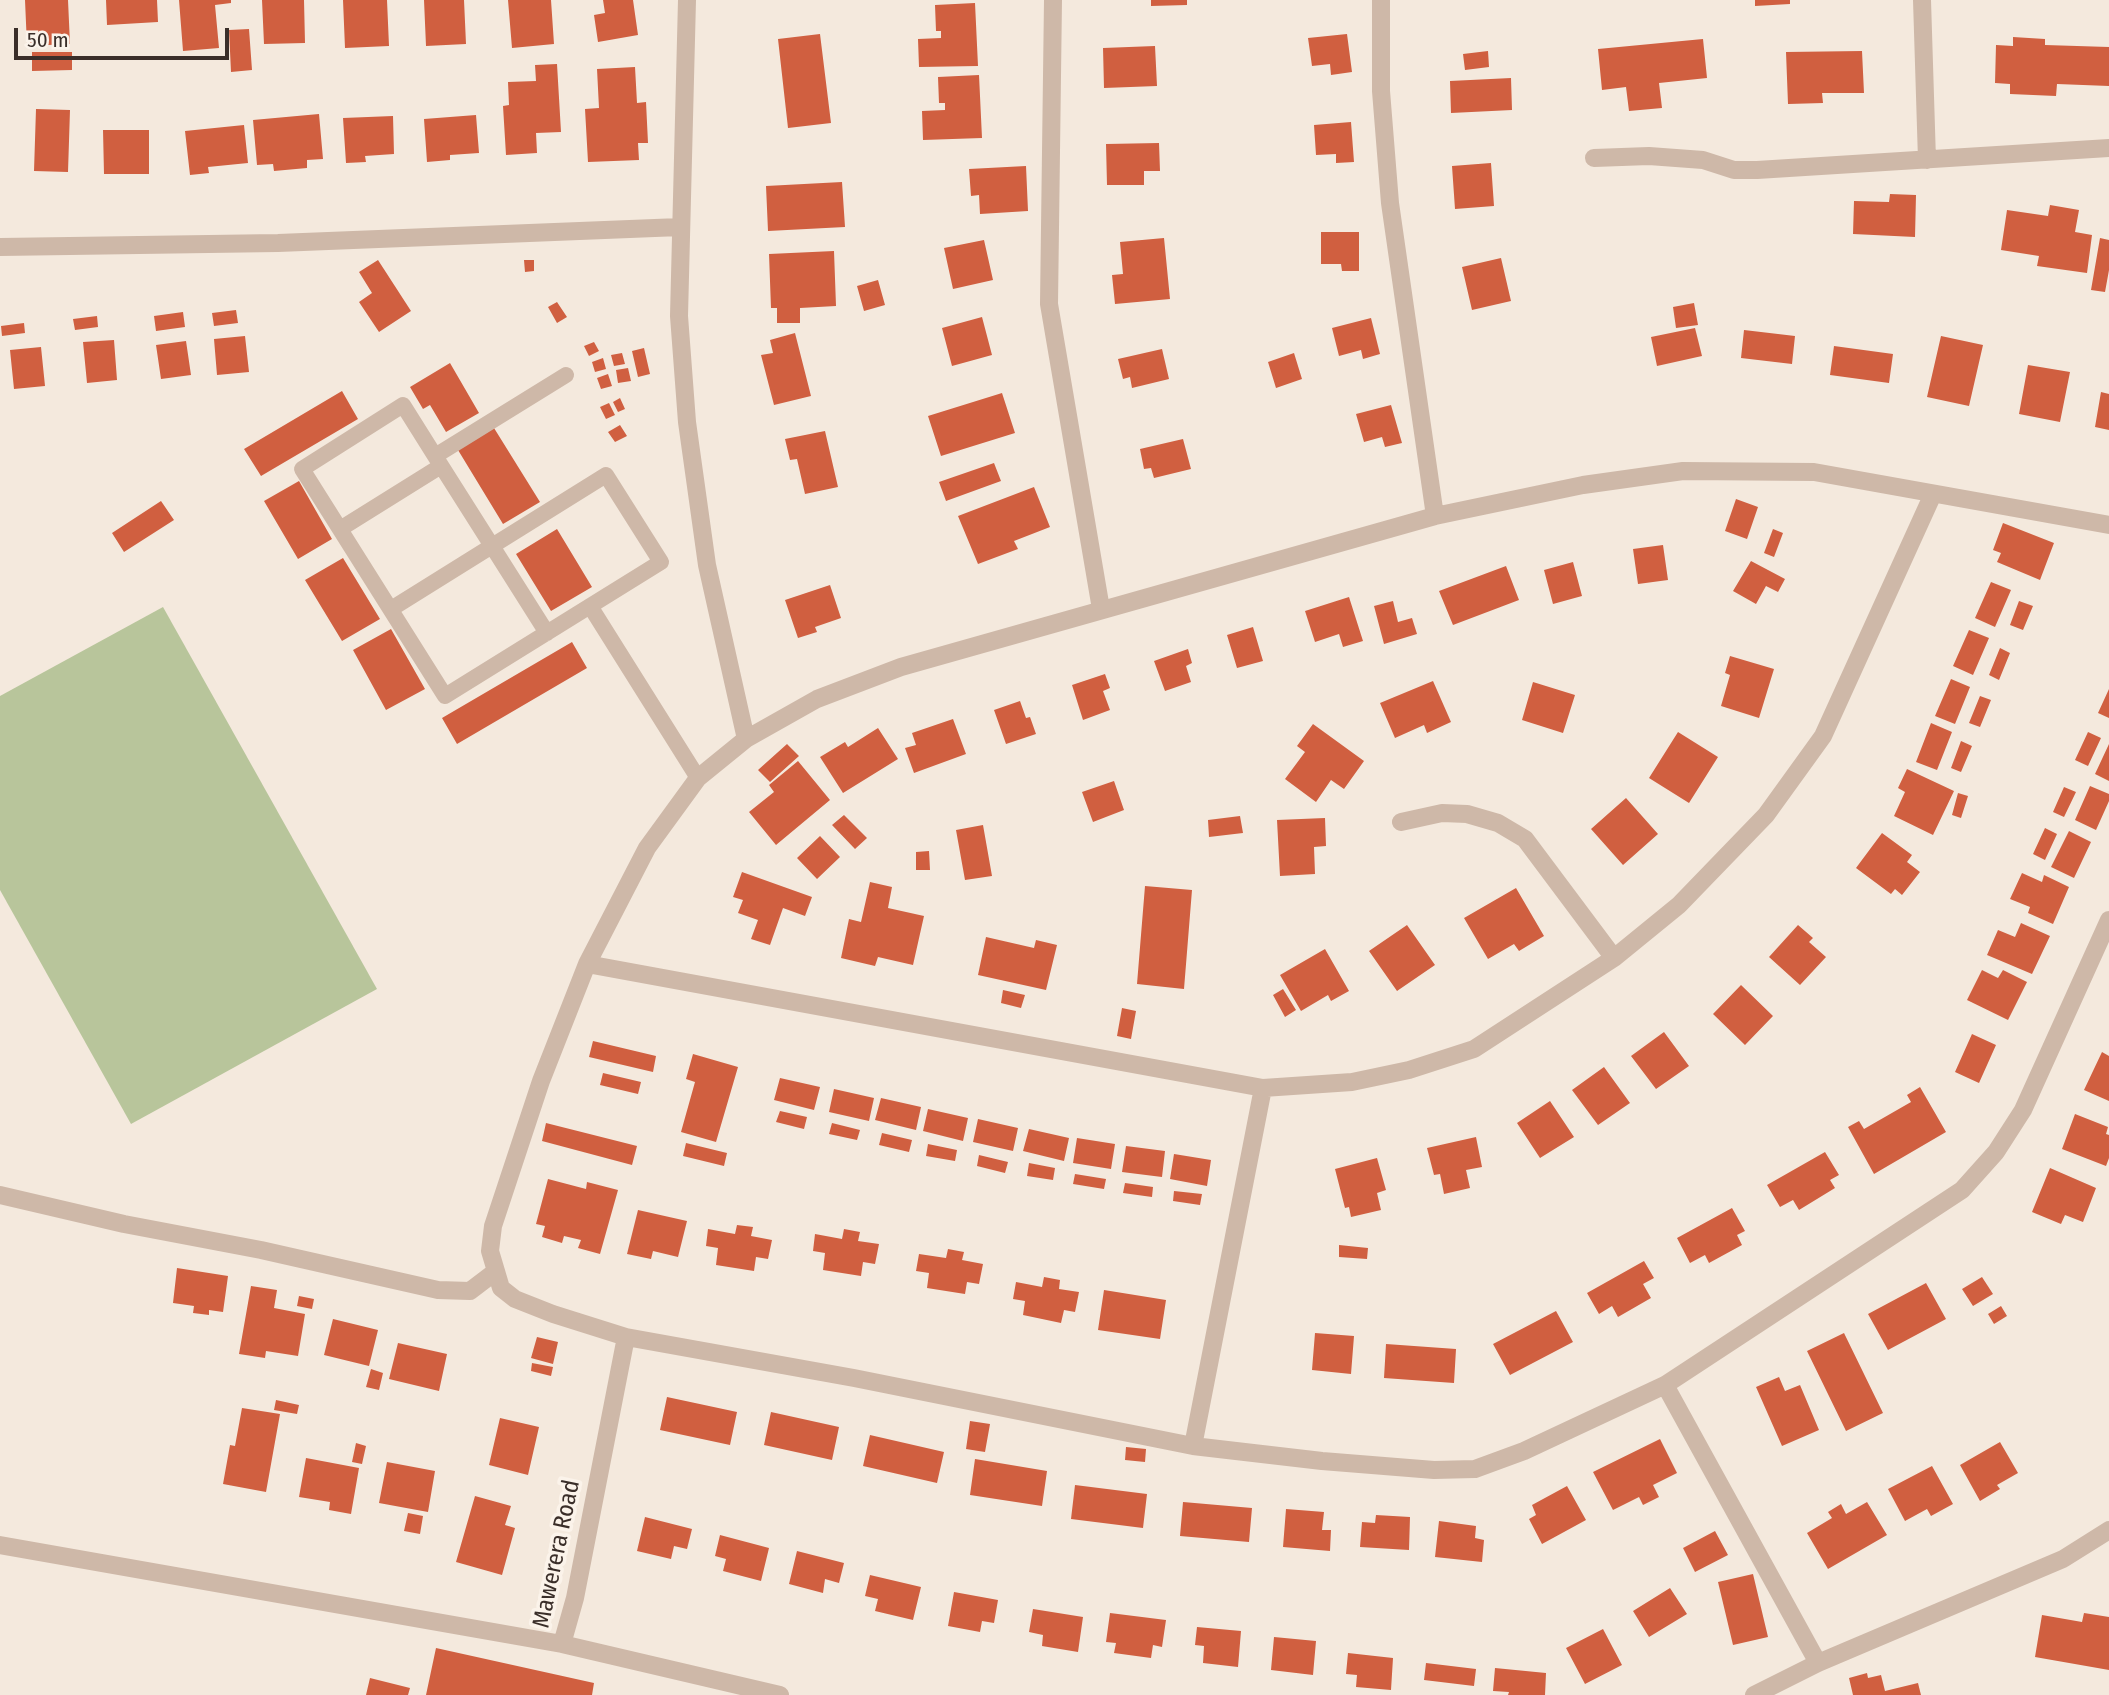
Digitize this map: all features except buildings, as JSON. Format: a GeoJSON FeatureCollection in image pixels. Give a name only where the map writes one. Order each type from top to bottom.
{"type":"FeatureCollection","features":[{"type":"Feature","properties":{"kind":"street"},"geometry":{"type":"LineString","coordinates":[[687,0],[679,316],[687,422],[707,565],[746,738]]}},
{"type":"Feature","properties":{"kind":"street"},"geometry":{"type":"LineString","coordinates":[[1053,0],[1049,304],[1101,609]]}},
{"type":"Feature","properties":{"kind":"street"},"geometry":{"type":"LineString","coordinates":[[1381,0],[1381,91],[1390,203],[1435,516]]}},
{"type":"Feature","properties":{"kind":"street"},"geometry":{"type":"LineString","coordinates":[[1922,0],[1927,160]]}},
{"type":"Feature","properties":{"kind":"street"},"geometry":{"type":"LineString","coordinates":[[1594,158],[1649,156],[1703,160],[1734,170],[1757,170],[2109,148]]}},
{"type":"Feature","properties":{"kind":"street"},"geometry":{"type":"LineString","coordinates":[[0,247],[278,243],[680,228]]}},
{"type":"Feature","properties":{"kind":"street"},"geometry":{"type":"LineString","coordinates":[[2109,525],[1814,472],[1683,471],[1583,485],[1435,516],[901,667],[817,699],[746,738],[698,778],[647,848],[587,964],[541,1082],[493,1226],[490,1251],[501,1288],[514,1299],[626,1337],[854,1378],[1193,1447],[1434,1470],[1475,1469],[1515,1455],[1665,1385],[1962,1190],[1996,1153],[2023,1110],[2109,920]]}},
{"type":"Feature","properties":{"kind":"street"},"geometry":{"type":"LineString","coordinates":[[587,964],[1263,1088],[1352,1083],[1409,1070],[1474,1049],[1614,958],[1679,905],[1766,815],[1823,736],[1933,494]]}},
{"type":"Feature","properties":{"kind":"street"},"geometry":{"type":"LineString","coordinates":[[1401,822],[1442,813],[1468,814],[1498,823],[1525,839],[1614,958]]}},
{"type":"Feature","properties":{"kind":"street"},"geometry":{"type":"LineString","coordinates":[[1193,1447],[1263,1088]]}},
{"type":"Feature","properties":{"kind":"street"},"geometry":{"type":"LineString","coordinates":[[0,1195],[438,1290],[470,1291],[495,1272]]}},
{"type":"Feature","properties":{"kind":"street","name":"Mawerera Road"},"geometry":{"type":"LineString","coordinates":[[626,1337],[575,1598],[562,1644],[780,1695]]}},
{"type":"Feature","properties":{"kind":"street"},"geometry":{"type":"LineString","coordinates":[[1665,1385],[1818,1663]]}},
{"type":"Feature","properties":{"kind":"street"},"geometry":{"type":"LineString","coordinates":[[1754,1695],[1818,1663],[2063,1559],[2109,1530]]}},
{"type":"Feature","properties":{"kind":"street"},"geometry":{"type":"LineString","coordinates":[[0,1545],[562,1644]]}},
{"type":"Feature","properties":{"kind":"lane"},"geometry":{"type":"LineString","coordinates":[[340,529],[566,374]]}},
{"type":"Feature","properties":{"kind":"lane"},"geometry":{"type":"LineString","coordinates":[[391,609],[492,546],[606,475],[661,562],[547,633],[445,696],[302,469],[403,405],[438,461],[492,546],[547,633]]}},
{"type":"Feature","properties":{"kind":"lane"},"geometry":{"type":"LineString","coordinates":[[590,606],[698,778]]}},
{"type":"Feature","properties":{"kind":"green space"},"geometry":{"type":"Polygon","coordinates":[[[163,607],[377,989],[131,1124],[0,890],[0,696],[163,607]]]}}]}
